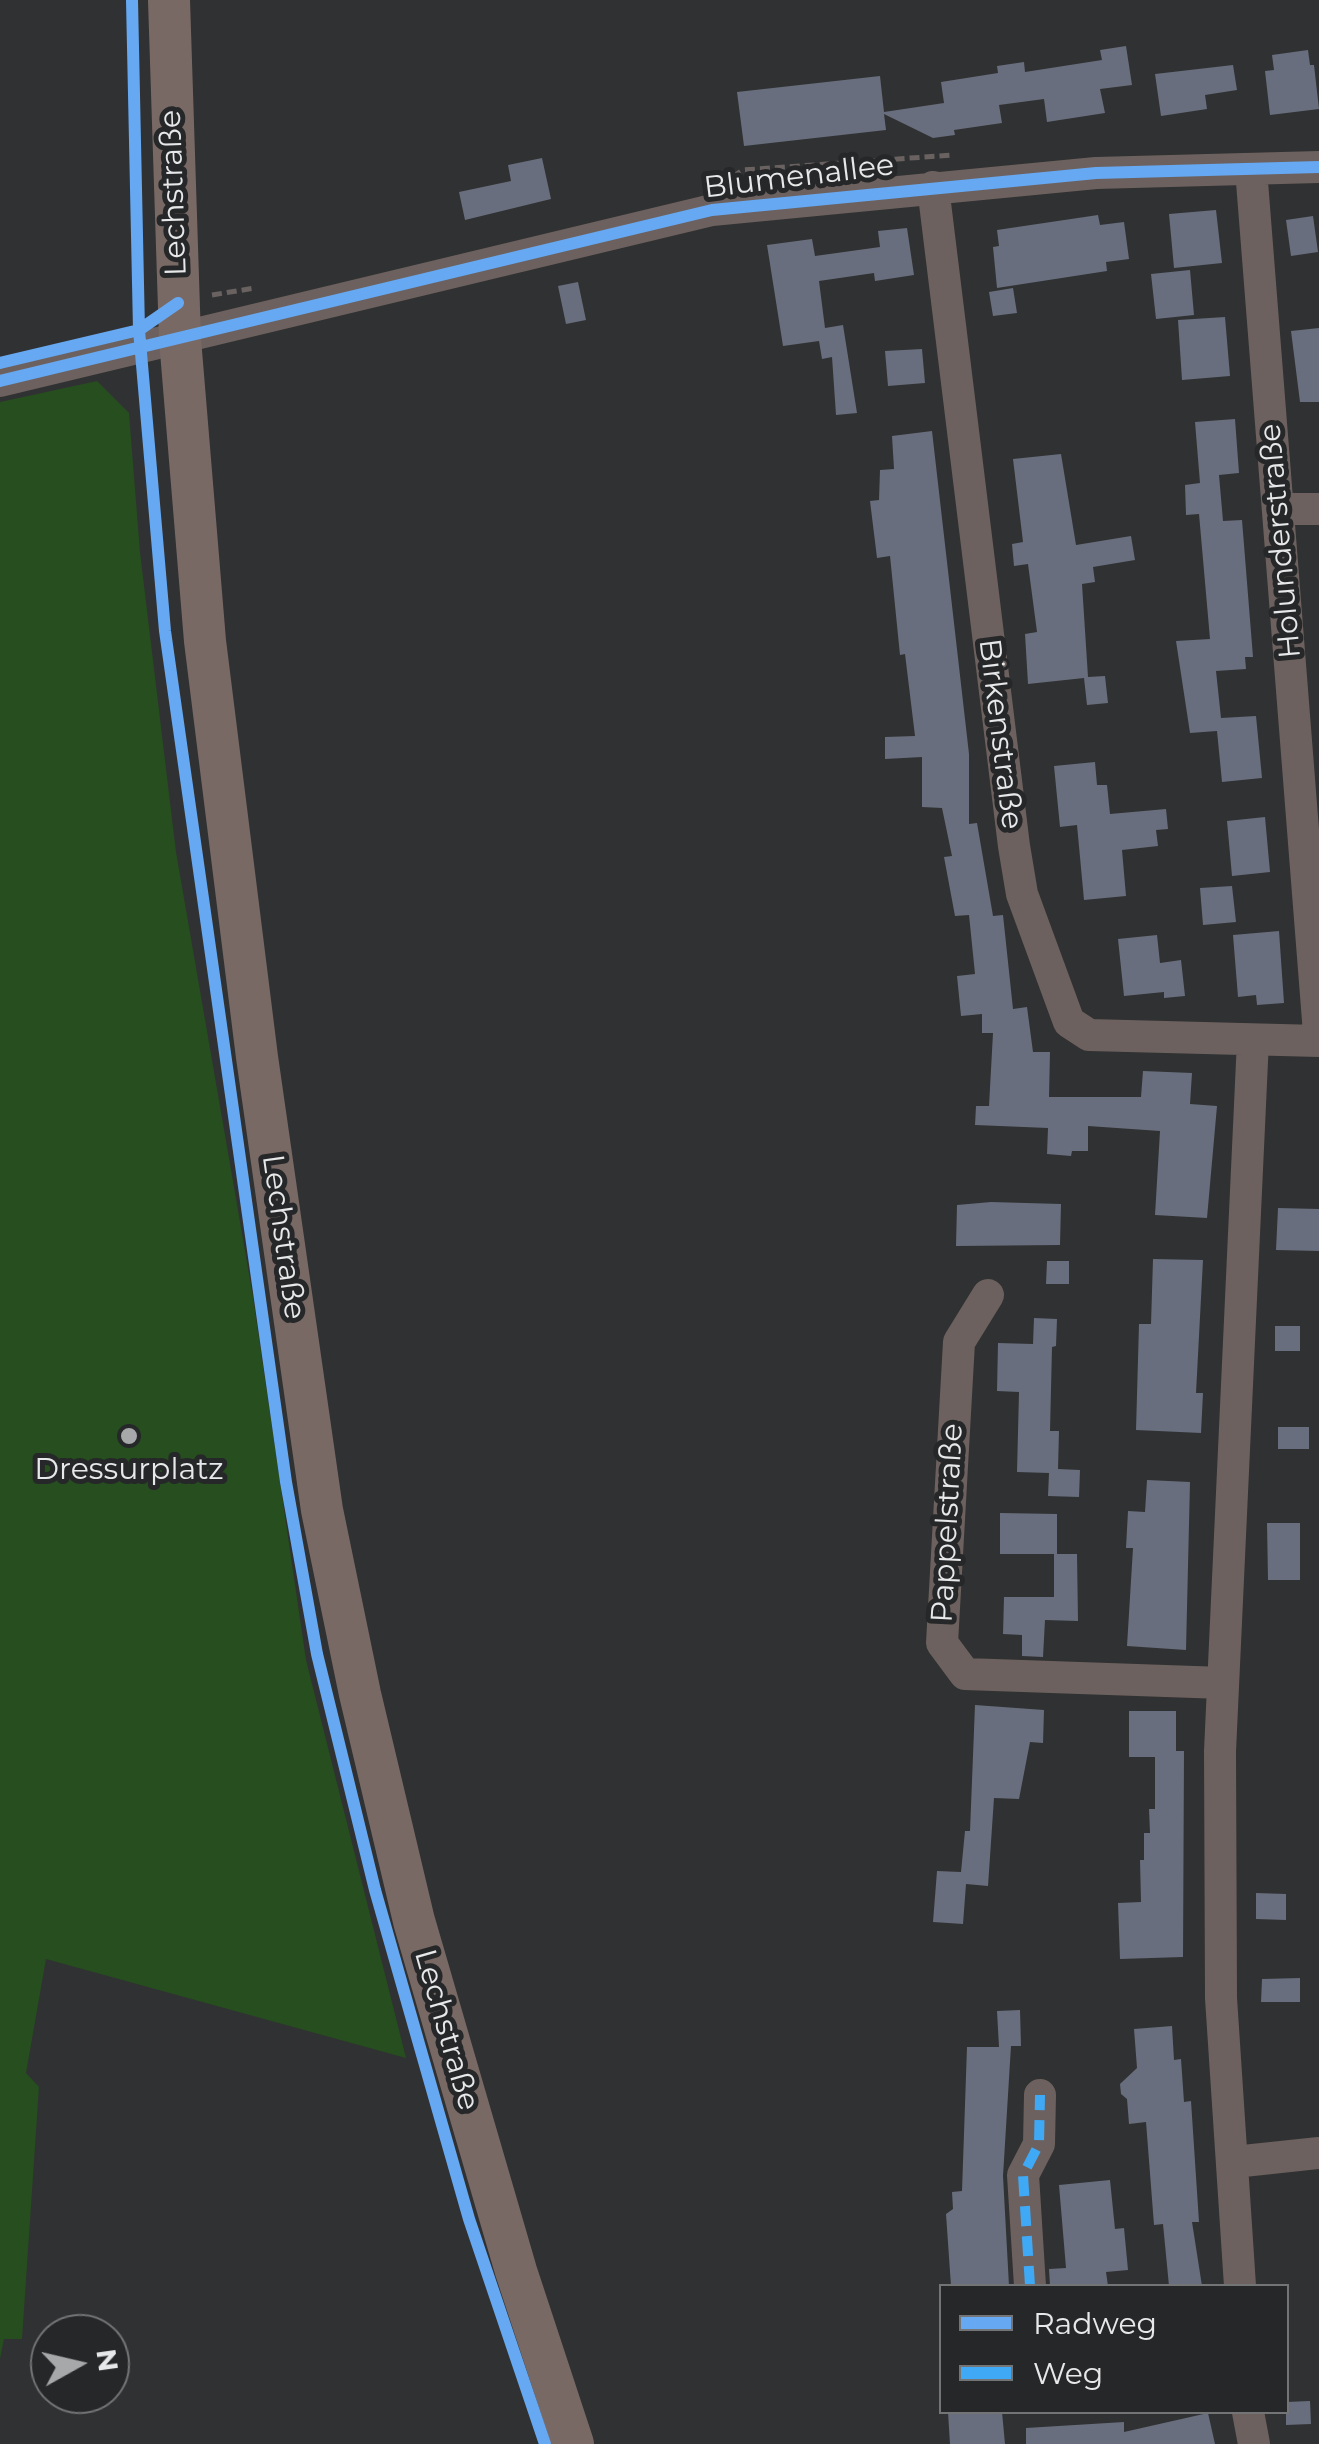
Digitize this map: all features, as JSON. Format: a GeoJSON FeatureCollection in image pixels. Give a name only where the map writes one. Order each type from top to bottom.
{"type":"FeatureCollection","features":[{"type":"Feature","properties":{"kind":"main road","name":"Lechstraße"},"geometry":{"type":"LineString","coordinates":[[169,0],[170,151],[180,339],[205,641],[257,1056],[322,1510],[414,1921],[516,2271],[573,2444]]}},
{"type":"Feature","properties":{"kind":"street","name":"Blumenallee"},"geometry":{"type":"LineString","coordinates":[[0,381],[712,210],[1096,173],[1319,167]]}},
{"type":"Feature","properties":{"kind":"street","name":"Holunderstraße"},"geometry":{"type":"LineString","coordinates":[[1251,170],[1278,509],[1310,780],[1319,1033]]}},
{"type":"Feature","properties":{"kind":"street","name":"Birkenstraße"},"geometry":{"type":"LineString","coordinates":[[933,187],[1014,846],[1022,894],[1070,1022],[1089,1034],[1319,1041]]}},
{"type":"Feature","properties":{"kind":"street"},"geometry":{"type":"LineString","coordinates":[[1278,509],[1319,509]]}},
{"type":"Feature","properties":{"kind":"street"},"geometry":{"type":"LineString","coordinates":[[1240,2284],[1219,1905],[1223,1682],[1253,1040]]}},
{"type":"Feature","properties":{"kind":"street","name":"Pappelstraße"},"geometry":{"type":"LineString","coordinates":[[988,1295],[958,1342],[942,1643],[965,1674],[1223,1682]]}},
{"type":"Feature","properties":{"kind":"street"},"geometry":{"type":"LineString","coordinates":[[1030,2284],[1023,2175],[1039,2144],[1040,2095]]}},
{"type":"Feature","properties":{"kind":"street"},"geometry":{"type":"LineString","coordinates":[[1234,2162],[1319,2154]]}},
{"type":"Feature","properties":{"kind":"street"},"geometry":{"type":"LineString","coordinates":[[1248,2414],[1254,2444]]}},
{"type":"Feature","properties":{"kind":"green space"},"geometry":{"type":"Polygon","coordinates":[[[97,381],[129,413],[140,552],[176,852],[253,1297],[306,1660],[406,2058],[46,1959],[26,2073],[39,2087],[22,2339],[4,2339],[0,2359],[0,402],[97,381]]]}},
{"type":"Feature","properties":{"kind":"building"},"geometry":{"type":"Polygon","coordinates":[[[1126,46],[1132,85],[1100,89],[1105,113],[1047,122],[1044,99],[999,105],[1002,123],[954,130],[955,135],[933,138],[884,114],[886,130],[744,146],[737,92],[880,76],[884,112],[944,103],[941,82],[998,73],[997,66],[1024,62],[1025,72],[1102,60],[1100,50],[1126,46]]]}},
{"type":"Feature","properties":{"kind":"building"},"geometry":{"type":"Polygon","coordinates":[[[1308,50],[1310,65],[1314,65],[1319,109],[1270,115],[1265,71],[1274,70],[1272,55],[1308,50]]]}},
{"type":"Feature","properties":{"kind":"building"},"geometry":{"type":"Polygon","coordinates":[[[1233,65],[1237,90],[1205,95],[1207,109],[1161,116],[1155,74],[1233,65]]]}},
{"type":"Feature","properties":{"kind":"building"},"geometry":{"type":"Polygon","coordinates":[[[542,158],[551,199],[465,220],[459,192],[511,181],[508,165],[542,158]]]}},
{"type":"Feature","properties":{"kind":"building"},"geometry":{"type":"Polygon","coordinates":[[[1216,210],[1222,263],[1174,268],[1169,214],[1216,210]]]}},
{"type":"Feature","properties":{"kind":"building"},"geometry":{"type":"Polygon","coordinates":[[[1098,215],[1100,225],[1124,222],[1129,259],[1106,262],[1107,271],[997,288],[993,247],[999,246],[997,230],[1098,215]]]}},
{"type":"Feature","properties":{"kind":"building"},"geometry":{"type":"Polygon","coordinates":[[[1313,216],[1318,252],[1291,256],[1286,220],[1313,216]]]}},
{"type":"Feature","properties":{"kind":"building"},"geometry":{"type":"Polygon","coordinates":[[[907,228],[914,275],[875,281],[874,273],[819,281],[825,328],[843,325],[857,413],[836,415],[832,357],[822,359],[819,341],[783,346],[767,245],[812,239],[815,256],[880,247],[878,231],[907,228]]]}},
{"type":"Feature","properties":{"kind":"building"},"geometry":{"type":"Polygon","coordinates":[[[1190,270],[1194,315],[1156,319],[1151,274],[1190,270]]]}},
{"type":"Feature","properties":{"kind":"building"},"geometry":{"type":"Polygon","coordinates":[[[578,282],[586,320],[566,324],[558,286],[578,282]]]}},
{"type":"Feature","properties":{"kind":"building"},"geometry":{"type":"Polygon","coordinates":[[[1013,288],[1017,313],[993,316],[989,292],[1013,288]]]}},
{"type":"Feature","properties":{"kind":"building"},"geometry":{"type":"Polygon","coordinates":[[[1225,317],[1230,376],[1182,380],[1178,320],[1225,317]]]}},
{"type":"Feature","properties":{"kind":"building"},"geometry":{"type":"Polygon","coordinates":[[[1319,328],[1319,402],[1300,402],[1291,331],[1319,328]]]}},
{"type":"Feature","properties":{"kind":"building"},"geometry":{"type":"Polygon","coordinates":[[[922,349],[925,383],[888,386],[885,351],[922,349]]]}},
{"type":"Feature","properties":{"kind":"building"},"geometry":{"type":"Polygon","coordinates":[[[1235,419],[1239,473],[1219,475],[1223,521],[1242,520],[1253,657],[1245,657],[1246,669],[1216,671],[1221,718],[1256,716],[1262,778],[1222,782],[1217,731],[1190,733],[1176,641],[1210,639],[1199,514],[1186,515],[1185,485],[1200,483],[1195,422],[1235,419]]]}},
{"type":"Feature","properties":{"kind":"building"},"geometry":{"type":"Polygon","coordinates":[[[932,431],[969,754],[969,824],[977,823],[993,916],[1003,915],[1013,1009],[1027,1007],[1033,1052],[1050,1052],[1049,1097],[1141,1097],[1143,1071],[1192,1073],[1190,1104],[1217,1106],[1207,1218],[1155,1215],[1160,1131],[1088,1126],[1088,1151],[1072,1151],[1071,1156],[1047,1154],[1048,1128],[975,1125],[976,1106],[989,1106],[993,1033],[982,1033],[982,1014],[961,1016],[957,976],[975,974],[969,915],[955,916],[944,857],[952,856],[942,808],[922,807],[922,757],[885,759],[885,737],[915,736],[905,654],[900,655],[890,556],[877,558],[870,501],[879,500],[880,470],[894,469],[892,436],[932,431]]]}},
{"type":"Feature","properties":{"kind":"building"},"geometry":{"type":"Polygon","coordinates":[[[1061,454],[1076,545],[1131,536],[1135,560],[1093,567],[1095,582],[1082,584],[1088,677],[1105,676],[1108,703],[1087,705],[1084,678],[1028,684],[1025,634],[1037,632],[1028,564],[1014,566],[1012,544],[1023,542],[1013,459],[1061,454]]]}},
{"type":"Feature","properties":{"kind":"building"},"geometry":{"type":"Polygon","coordinates":[[[1095,762],[1097,785],[1107,785],[1110,814],[1166,809],[1168,829],[1156,830],[1158,846],[1122,850],[1126,896],[1084,900],[1077,825],[1060,827],[1054,766],[1095,762]]]}},
{"type":"Feature","properties":{"kind":"building"},"geometry":{"type":"Polygon","coordinates":[[[1265,817],[1270,872],[1232,876],[1227,821],[1265,817]]]}},
{"type":"Feature","properties":{"kind":"building"},"geometry":{"type":"Polygon","coordinates":[[[1232,886],[1236,922],[1203,925],[1200,888],[1232,886]]]}},
{"type":"Feature","properties":{"kind":"building"},"geometry":{"type":"Polygon","coordinates":[[[1279,931],[1284,1003],[1257,1005],[1256,995],[1238,997],[1233,935],[1279,931]]]}},
{"type":"Feature","properties":{"kind":"building"},"geometry":{"type":"Polygon","coordinates":[[[1157,935],[1160,963],[1181,960],[1185,996],[1164,998],[1164,992],[1124,996],[1118,939],[1157,935]]]}},
{"type":"Feature","properties":{"kind":"building"},"geometry":{"type":"Polygon","coordinates":[[[1061,1204],[1060,1245],[956,1246],[957,1205],[1061,1204]]]}},
{"type":"Feature","properties":{"kind":"building"},"geometry":{"type":"Polygon","coordinates":[[[1278,1208],[1319,1209],[1319,1251],[1276,1250],[1278,1208]]]}},
{"type":"Feature","properties":{"kind":"building"},"geometry":{"type":"Polygon","coordinates":[[[1153,1259],[1203,1260],[1196,1393],[1203,1393],[1201,1433],[1136,1430],[1139,1324],[1151,1324],[1153,1259]]]}},
{"type":"Feature","properties":{"kind":"building"},"geometry":{"type":"Polygon","coordinates":[[[1047,1261],[1069,1261],[1069,1284],[1046,1284],[1047,1261]]]}},
{"type":"Feature","properties":{"kind":"building"},"geometry":{"type":"Polygon","coordinates":[[[1034,1318],[1057,1319],[1056,1346],[1052,1347],[1050,1431],[1059,1431],[1058,1469],[1080,1470],[1079,1497],[1048,1496],[1049,1473],[1017,1472],[1019,1392],[997,1391],[998,1343],[1033,1344],[1034,1318]]]}},
{"type":"Feature","properties":{"kind":"building"},"geometry":{"type":"Polygon","coordinates":[[[1275,1326],[1300,1326],[1300,1351],[1275,1351],[1275,1326]]]}},
{"type":"Feature","properties":{"kind":"building"},"geometry":{"type":"Polygon","coordinates":[[[1278,1427],[1309,1427],[1309,1449],[1278,1449],[1278,1427]]]}},
{"type":"Feature","properties":{"kind":"building"},"geometry":{"type":"Polygon","coordinates":[[[1147,1480],[1190,1482],[1186,1650],[1127,1646],[1133,1548],[1126,1548],[1128,1511],[1145,1512],[1147,1480]]]}},
{"type":"Feature","properties":{"kind":"building"},"geometry":{"type":"Polygon","coordinates":[[[1000,1513],[1057,1514],[1057,1554],[1000,1554],[1000,1513]]]}},
{"type":"Feature","properties":{"kind":"building"},"geometry":{"type":"Polygon","coordinates":[[[1267,1523],[1300,1523],[1300,1580],[1268,1580],[1267,1523]]]}},
{"type":"Feature","properties":{"kind":"building"},"geometry":{"type":"Polygon","coordinates":[[[1054,1554],[1077,1554],[1078,1621],[1045,1620],[1043,1657],[1022,1656],[1022,1635],[1003,1634],[1004,1597],[1054,1597],[1054,1554]]]}},
{"type":"Feature","properties":{"kind":"building"},"geometry":{"type":"Polygon","coordinates":[[[975,1705],[1044,1710],[1043,1743],[1030,1742],[1019,1799],[994,1798],[988,1886],[966,1884],[963,1924],[933,1922],[937,1871],[961,1872],[965,1831],[970,1831],[975,1705]]]}},
{"type":"Feature","properties":{"kind":"building"},"geometry":{"type":"Polygon","coordinates":[[[1129,1711],[1176,1711],[1176,1751],[1184,1751],[1183,1957],[1120,1959],[1118,1903],[1141,1902],[1144,1833],[1150,1833],[1149,1809],[1155,1809],[1155,1757],[1129,1757],[1129,1711]]]}},
{"type":"Feature","properties":{"kind":"building"},"geometry":{"type":"Polygon","coordinates":[[[1256,1893],[1286,1894],[1286,1920],[1256,1919],[1256,1893]]]}},
{"type":"Feature","properties":{"kind":"building"},"geometry":{"type":"Polygon","coordinates":[[[1300,1978],[1300,2002],[1261,2002],[1262,1979],[1300,1978]]]}},
{"type":"Feature","properties":{"kind":"building"},"geometry":{"type":"Polygon","coordinates":[[[1020,2010],[1021,2046],[1011,2046],[1003,2176],[1009,2284],[951,2284],[946,2214],[953,2209],[952,2192],[962,2191],[967,2047],[999,2047],[997,2011],[1020,2010]]]}},
{"type":"Feature","properties":{"kind":"building"},"geometry":{"type":"Polygon","coordinates":[[[1172,2026],[1174,2060],[1181,2059],[1184,2102],[1191,2101],[1199,2222],[1192,2222],[1202,2284],[1169,2284],[1163,2224],[1154,2225],[1146,2122],[1129,2124],[1127,2099],[1121,2094],[1120,2084],[1137,2068],[1134,2029],[1172,2026]]]}},
{"type":"Feature","properties":{"kind":"building"},"geometry":{"type":"Polygon","coordinates":[[[1110,2180],[1115,2229],[1124,2228],[1128,2270],[1106,2272],[1108,2284],[1050,2284],[1049,2269],[1066,2268],[1059,2185],[1110,2180]]]}},
{"type":"Feature","properties":{"kind":"building"},"geometry":{"type":"Polygon","coordinates":[[[1310,2401],[1311,2424],[1286,2425],[1289,2402],[1310,2401]]]}},
{"type":"Feature","properties":{"kind":"building"},"geometry":{"type":"Polygon","coordinates":[[[948,2414],[1002,2414],[1005,2444],[950,2444],[948,2414]]]}},
{"type":"Feature","properties":{"kind":"building"},"geometry":{"type":"Polygon","coordinates":[[[1208,2414],[1215,2444],[1026,2444],[1026,2428],[1124,2422],[1124,2432],[1208,2414]]]}},
{"type":"Feature","properties":{"kind":"marked path"},"geometry":{"type":"LineString","coordinates":[[1030,2284],[1023,2175],[1039,2144],[1040,2095]]}},
{"type":"Feature","properties":{"kind":"cycle path"},"geometry":{"type":"LineString","coordinates":[[132,0],[139,330],[165,631],[286,1482],[317,1654],[375,1890],[469,2219],[545,2444]]}},
{"type":"Feature","properties":{"kind":"cycle path"},"geometry":{"type":"LineString","coordinates":[[0,381],[712,210],[1096,173],[1319,167]]}},
{"type":"Feature","properties":{"kind":"cycle path"},"geometry":{"type":"LineString","coordinates":[[0,363],[139,330],[178,303]]}},
{"type":"Feature","properties":{"kind":"place","name":"Dressurplatz"},"geometry":{"type":"Point","coordinates":[129,1436]}}]}
